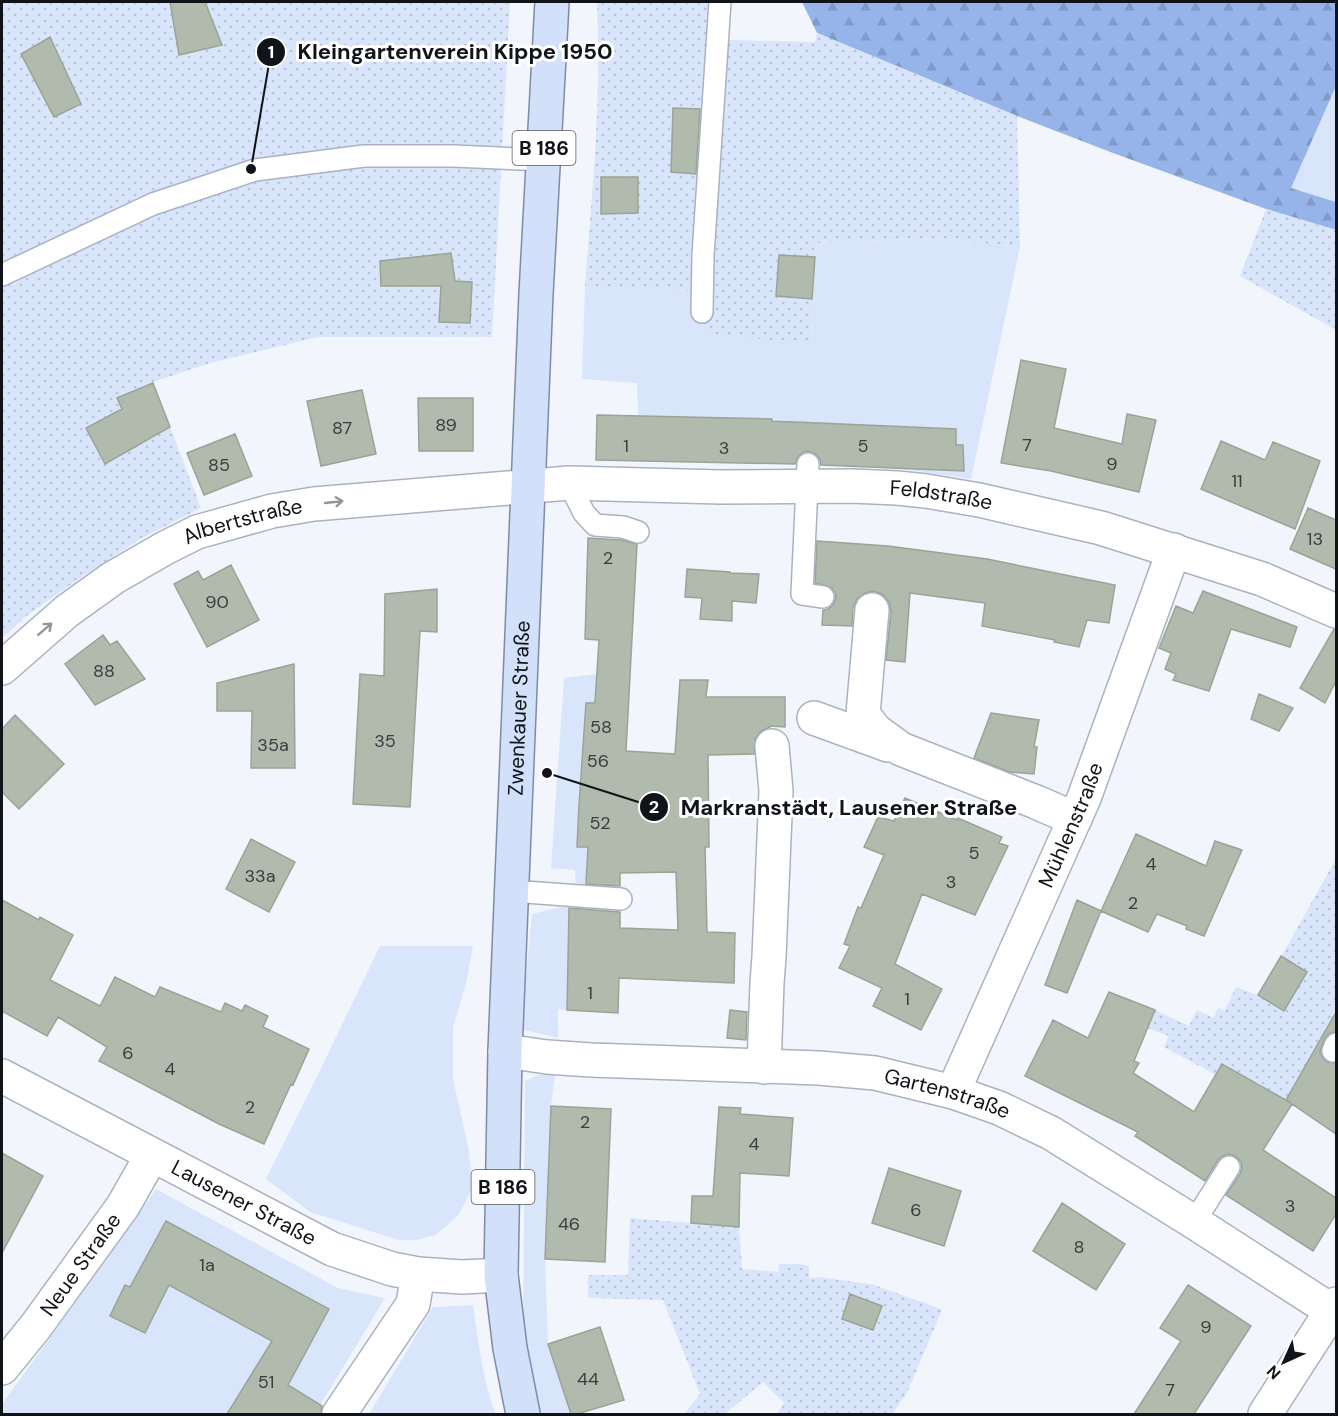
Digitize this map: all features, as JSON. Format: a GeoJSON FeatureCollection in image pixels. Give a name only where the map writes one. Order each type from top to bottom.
{"type":"FeatureCollection","features":[{"type":"Feature","properties":{"kind":"main road","name":"Zwenkauer Straße"},"geometry":{"type":"LineString","coordinates":[[523,1414],[510,1348],[501,1275],[505,1051],[536,294],[552,2]]}},
{"type":"Feature","properties":{"kind":"street","name":"Feldstraße"},"geometry":{"type":"LineString","coordinates":[[529,487],[569,483],[721,487],[807,475],[926,491],[979,500],[1101,528],[1262,579],[1336,611]]}},
{"type":"Feature","properties":{"kind":"street","name":"Albertstraße"},"geometry":{"type":"LineString","coordinates":[[2,668],[67,611],[113,578],[197,532],[272,511],[314,504],[529,487]]}},
{"type":"Feature","properties":{"kind":"street","name":"Mühlenstraße"},"geometry":{"type":"LineString","coordinates":[[953,1092],[1084,798],[1174,550]]}},
{"type":"Feature","properties":{"kind":"street"},"geometry":{"type":"LineString","coordinates":[[872,610],[863,714],[874,730],[901,749]]}},
{"type":"Feature","properties":{"kind":"street"},"geometry":{"type":"LineString","coordinates":[[813,718],[901,749],[1075,819]]}},
{"type":"Feature","properties":{"kind":"street"},"geometry":{"type":"LineString","coordinates":[[765,1066],[776,791],[772,746]]}},
{"type":"Feature","properties":{"kind":"street","name":"Gartenstraße"},"geometry":{"type":"LineString","coordinates":[[505,1051],[547,1057],[591,1050],[765,1066],[875,1073],[953,1092],[999,1108],[1033,1124],[1334,1307]]}},
{"type":"Feature","properties":{"kind":"street","name":"Lausener Straße"},"geometry":{"type":"LineString","coordinates":[[2,1076],[332,1249],[392,1269],[418,1274],[462,1277],[501,1275]]}},
{"type":"Feature","properties":{"kind":"street","name":"Neue Straße"},"geometry":{"type":"LineString","coordinates":[[2,1368],[36,1326],[123,1206],[152,1155]]}},
{"type":"Feature","properties":{"kind":"street"},"geometry":{"type":"LineString","coordinates":[[339,1414],[413,1304],[418,1274]]}},
{"type":"Feature","properties":{"kind":"street"},"geometry":{"type":"LineString","coordinates":[[1265,1414],[1334,1307]]}},
{"type":"Feature","properties":{"kind":"lane"},"geometry":{"type":"LineString","coordinates":[[702,312],[720,2]]}},
{"type":"Feature","properties":{"kind":"lane"},"geometry":{"type":"LineString","coordinates":[[2,275],[153,204],[255,170],[364,156],[454,156],[544,160]]}},
{"type":"Feature","properties":{"kind":"lane"},"geometry":{"type":"LineString","coordinates":[[807,475],[802,594],[824,597]]}},
{"type":"Feature","properties":{"kind":"lane"},"geometry":{"type":"LineString","coordinates":[[569,483],[584,513],[595,525],[623,527],[638,532]]}},
{"type":"Feature","properties":{"kind":"lane"},"geometry":{"type":"LineString","coordinates":[[511,891],[621,899]]}},
{"type":"Feature","properties":{"kind":"lane"},"geometry":{"type":"LineString","coordinates":[[1194,1222],[1229,1167]]}},
{"type":"Feature","properties":{"kind":"shaded area"},"geometry":{"type":"Polygon","coordinates":[[[2,2],[510,2],[492,337],[318,337],[210,363],[153,382],[201,508],[142,538],[77,580],[25,617],[2,638],[2,2]]]}},
{"type":"Feature","properties":{"kind":"shaded area"},"geometry":{"type":"Polygon","coordinates":[[[597,2],[704,2],[712,5],[725,40],[815,42],[817,33],[1017,116],[1020,247],[935,238],[815,243],[811,343],[710,335],[710,321],[694,320],[696,291],[585,286],[597,108],[597,2]]]}},
{"type":"Feature","properties":{"kind":"shaded area"},"geometry":{"type":"Polygon","coordinates":[[[1336,86],[1336,202],[1290,188],[1336,86]]]}},
{"type":"Feature","properties":{"kind":"shaded area"},"geometry":{"type":"Polygon","coordinates":[[[1266,209],[1336,230],[1336,330],[1240,276],[1266,209]]]}},
{"type":"Feature","properties":{"kind":"shaded area"},"geometry":{"type":"Polygon","coordinates":[[[935,238],[1020,247],[971,479],[903,469],[905,427],[822,424],[772,419],[638,416],[637,383],[582,379],[585,286],[696,291],[711,321],[811,343],[815,243],[935,238]]]}},
{"type":"Feature","properties":{"kind":"shaded area"},"geometry":{"type":"Polygon","coordinates":[[[597,674],[595,703],[586,703],[585,721],[593,752],[582,752],[577,847],[588,847],[586,889],[576,889],[575,870],[551,868],[564,678],[597,674]]]}},
{"type":"Feature","properties":{"kind":"shaded area"},"geometry":{"type":"Polygon","coordinates":[[[1336,859],[1336,1007],[1332,1015],[1336,1019],[1336,1026],[1312,1064],[1291,1106],[1269,1093],[1216,1075],[1164,1047],[1169,1036],[1147,1028],[1155,1010],[1189,1026],[1197,1010],[1213,1018],[1218,1008],[1225,1010],[1236,987],[1260,996],[1294,995],[1307,972],[1281,957],[1336,859]]]}},
{"type":"Feature","properties":{"kind":"shaded area"},"geometry":{"type":"Polygon","coordinates":[[[569,905],[567,1010],[558,1009],[558,1038],[521,1029],[532,914],[569,905]]]}},
{"type":"Feature","properties":{"kind":"shaded area"},"geometry":{"type":"Polygon","coordinates":[[[380,946],[473,946],[466,984],[453,1027],[453,1079],[469,1151],[472,1185],[459,1214],[450,1223],[435,1235],[417,1240],[399,1240],[310,1212],[266,1179],[380,946]]]}},
{"type":"Feature","properties":{"kind":"shaded area"},"geometry":{"type":"Polygon","coordinates":[[[538,1075],[555,1075],[551,1106],[545,1259],[548,1343],[571,1414],[541,1414],[535,1399],[523,1337],[525,1081],[538,1075]]]}},
{"type":"Feature","properties":{"kind":"shaded area"},"geometry":{"type":"Polygon","coordinates":[[[156,1189],[338,1288],[385,1298],[315,1414],[2,1414],[2,1404],[156,1189]]]}},
{"type":"Feature","properties":{"kind":"shaded area"},"geometry":{"type":"Polygon","coordinates":[[[630,1218],[739,1227],[742,1269],[778,1272],[779,1264],[809,1266],[809,1278],[818,1277],[871,1284],[942,1310],[907,1393],[892,1414],[777,1414],[784,1403],[763,1382],[725,1414],[684,1414],[700,1394],[663,1300],[588,1298],[588,1275],[628,1275],[630,1218]]]}},
{"type":"Feature","properties":{"kind":"shaded area"},"geometry":{"type":"Polygon","coordinates":[[[473,1305],[484,1375],[496,1414],[369,1414],[433,1307],[473,1305]]]}},
{"type":"Feature","properties":{"kind":"green space"},"geometry":{"type":"Polygon","coordinates":[[[802,2],[1336,2],[1336,86],[1291,188],[1336,202],[1336,230],[1266,209],[1113,153],[817,33],[802,2]]]}},
{"type":"Feature","properties":{"kind":"building"},"geometry":{"type":"Polygon","coordinates":[[[170,2],[205,2],[222,45],[179,55],[170,2]]]}},
{"type":"Feature","properties":{"kind":"building"},"geometry":{"type":"Polygon","coordinates":[[[50,37],[81,104],[54,117],[21,54],[50,37]]]}},
{"type":"Feature","properties":{"kind":"building"},"geometry":{"type":"Polygon","coordinates":[[[673,108],[700,109],[696,174],[671,172],[673,108]]]}},
{"type":"Feature","properties":{"kind":"building"},"geometry":{"type":"Polygon","coordinates":[[[601,177],[638,177],[638,213],[601,214],[601,177]]]}},
{"type":"Feature","properties":{"kind":"building"},"geometry":{"type":"Polygon","coordinates":[[[451,253],[455,281],[472,282],[470,323],[439,322],[441,286],[381,286],[380,261],[451,253]]]}},
{"type":"Feature","properties":{"kind":"building"},"geometry":{"type":"Polygon","coordinates":[[[779,255],[815,257],[812,299],[776,296],[779,255]]]}},
{"type":"Feature","properties":{"kind":"building"},"geometry":{"type":"Polygon","coordinates":[[[1021,360],[1066,369],[1054,428],[1122,444],[1127,414],[1156,420],[1139,492],[1051,471],[1001,463],[1021,360]]]}},
{"type":"Feature","properties":{"kind":"building"},"geometry":{"type":"Polygon","coordinates":[[[153,383],[170,427],[105,464],[86,428],[122,409],[117,398],[153,383]]]}},
{"type":"Feature","properties":{"kind":"building"},"geometry":{"type":"Polygon","coordinates":[[[362,390],[376,454],[321,466],[307,401],[362,390]]]}},
{"type":"Feature","properties":{"kind":"building"},"geometry":{"type":"Polygon","coordinates":[[[418,398],[473,398],[473,451],[419,451],[418,398]]]}},
{"type":"Feature","properties":{"kind":"building"},"geometry":{"type":"Polygon","coordinates":[[[597,415],[772,419],[772,421],[956,429],[956,445],[963,445],[964,471],[821,465],[820,459],[808,451],[798,457],[795,464],[596,460],[597,415]]]}},
{"type":"Feature","properties":{"kind":"building"},"geometry":{"type":"Polygon","coordinates":[[[235,434],[252,476],[204,495],[187,453],[235,434]]]}},
{"type":"Feature","properties":{"kind":"building"},"geometry":{"type":"Polygon","coordinates":[[[1221,441],[1265,460],[1273,442],[1320,461],[1295,529],[1201,489],[1221,441]]]}},
{"type":"Feature","properties":{"kind":"building"},"geometry":{"type":"Polygon","coordinates":[[[1308,508],[1336,520],[1336,569],[1290,549],[1308,508]]]}},
{"type":"Feature","properties":{"kind":"building"},"geometry":{"type":"Polygon","coordinates":[[[588,538],[621,540],[637,544],[626,751],[675,754],[680,680],[708,680],[706,697],[785,697],[785,727],[770,726],[761,731],[755,739],[754,754],[708,755],[709,847],[705,847],[707,932],[735,933],[734,983],[619,978],[618,1013],[567,1010],[569,908],[620,912],[620,928],[678,930],[676,872],[620,873],[620,886],[586,884],[588,847],[577,847],[579,805],[586,703],[595,703],[599,640],[585,639],[588,538]]]}},
{"type":"Feature","properties":{"kind":"building"},"geometry":{"type":"Polygon","coordinates":[[[817,541],[888,546],[987,559],[1115,585],[1109,623],[1087,620],[1079,647],[982,626],[985,603],[910,593],[905,662],[886,660],[891,611],[889,602],[882,594],[873,591],[857,599],[853,608],[852,626],[822,625],[823,610],[833,605],[836,598],[835,592],[830,587],[815,583],[817,541]]]}},
{"type":"Feature","properties":{"kind":"building"},"geometry":{"type":"Polygon","coordinates":[[[231,565],[259,620],[207,647],[174,584],[198,571],[203,580],[231,565]]]}},
{"type":"Feature","properties":{"kind":"building"},"geometry":{"type":"Polygon","coordinates":[[[687,569],[759,574],[756,603],[732,601],[732,621],[700,619],[702,598],[685,597],[687,569]]]}},
{"type":"Feature","properties":{"kind":"building"},"geometry":{"type":"Polygon","coordinates":[[[437,589],[437,632],[420,631],[410,807],[353,804],[360,674],[384,676],[385,594],[437,589]]]}},
{"type":"Feature","properties":{"kind":"building"},"geometry":{"type":"Polygon","coordinates":[[[1203,591],[1297,627],[1290,647],[1231,629],[1209,691],[1173,680],[1176,674],[1165,669],[1171,653],[1159,648],[1176,606],[1193,613],[1203,591]]]}},
{"type":"Feature","properties":{"kind":"building"},"geometry":{"type":"Polygon","coordinates":[[[1336,629],[1336,681],[1325,703],[1300,688],[1336,629]]]}},
{"type":"Feature","properties":{"kind":"building"},"geometry":{"type":"Polygon","coordinates":[[[103,635],[110,645],[117,641],[145,679],[95,705],[65,664],[103,635]]]}},
{"type":"Feature","properties":{"kind":"building"},"geometry":{"type":"Polygon","coordinates":[[[294,664],[295,768],[251,768],[252,711],[217,711],[217,683],[294,664]]]}},
{"type":"Feature","properties":{"kind":"building"},"geometry":{"type":"Polygon","coordinates":[[[1259,694],[1293,708],[1279,731],[1251,719],[1259,694]]]}},
{"type":"Feature","properties":{"kind":"building"},"geometry":{"type":"Polygon","coordinates":[[[991,713],[1039,720],[1034,747],[1037,747],[1034,774],[1010,772],[974,758],[991,713]]]}},
{"type":"Feature","properties":{"kind":"building"},"geometry":{"type":"Polygon","coordinates":[[[15,715],[64,764],[19,809],[2,792],[2,729],[15,715]]]}},
{"type":"Feature","properties":{"kind":"building"},"geometry":{"type":"Polygon","coordinates":[[[905,798],[1002,837],[999,843],[1008,846],[975,915],[922,894],[895,964],[942,989],[921,1030],[873,1006],[882,988],[839,968],[850,946],[844,944],[858,907],[861,908],[884,855],[864,847],[878,817],[894,821],[905,798]]]}},
{"type":"Feature","properties":{"kind":"building"},"geometry":{"type":"Polygon","coordinates":[[[1136,834],[1206,866],[1215,841],[1242,850],[1204,936],[1186,929],[1187,926],[1157,914],[1148,932],[1101,911],[1136,834]]]}},
{"type":"Feature","properties":{"kind":"building"},"geometry":{"type":"Polygon","coordinates":[[[251,839],[295,862],[269,912],[226,889],[251,839]]]}},
{"type":"Feature","properties":{"kind":"building"},"geometry":{"type":"Polygon","coordinates":[[[2,900],[73,935],[50,980],[100,1006],[115,977],[155,997],[160,987],[221,1012],[225,1003],[242,1011],[245,1005],[268,1016],[263,1027],[309,1049],[264,1144],[219,1124],[99,1061],[107,1047],[58,1017],[47,1036],[2,1011],[2,900]]]}},
{"type":"Feature","properties":{"kind":"building"},"geometry":{"type":"Polygon","coordinates":[[[1077,900],[1101,911],[1067,993],[1045,985],[1077,900]]]}},
{"type":"Feature","properties":{"kind":"building"},"geometry":{"type":"Polygon","coordinates":[[[1281,956],[1307,972],[1284,1011],[1258,995],[1281,956]]]}},
{"type":"Feature","properties":{"kind":"building"},"geometry":{"type":"Polygon","coordinates":[[[1109,992],[1155,1010],[1134,1061],[1139,1063],[1133,1073],[1194,1112],[1222,1064],[1291,1103],[1286,1100],[1336,1012],[1336,1032],[1328,1034],[1324,1039],[1320,1052],[1327,1062],[1336,1063],[1336,1134],[1292,1104],[1263,1150],[1336,1198],[1336,1214],[1313,1251],[1226,1195],[1242,1168],[1241,1162],[1235,1156],[1229,1154],[1218,1160],[1205,1181],[1135,1136],[1138,1132],[1025,1076],[1053,1020],[1088,1038],[1109,992]]]}},
{"type":"Feature","properties":{"kind":"building"},"geometry":{"type":"Polygon","coordinates":[[[730,1010],[747,1012],[746,1040],[727,1038],[730,1010]]]}},
{"type":"Feature","properties":{"kind":"building"},"geometry":{"type":"Polygon","coordinates":[[[551,1106],[611,1109],[605,1262],[545,1259],[551,1106]]]}},
{"type":"Feature","properties":{"kind":"building"},"geometry":{"type":"Polygon","coordinates":[[[719,1107],[741,1108],[740,1114],[793,1118],[789,1176],[740,1173],[739,1227],[691,1223],[692,1196],[713,1196],[719,1107]]]}},
{"type":"Feature","properties":{"kind":"building"},"geometry":{"type":"Polygon","coordinates":[[[2,1153],[43,1176],[2,1253],[2,1153]]]}},
{"type":"Feature","properties":{"kind":"building"},"geometry":{"type":"Polygon","coordinates":[[[889,1168],[961,1191],[944,1246],[872,1223],[889,1168]]]}},
{"type":"Feature","properties":{"kind":"building"},"geometry":{"type":"Polygon","coordinates":[[[1062,1203],[1125,1244],[1096,1290],[1033,1251],[1062,1203]]]}},
{"type":"Feature","properties":{"kind":"building"},"geometry":{"type":"Polygon","coordinates":[[[166,1221],[329,1309],[288,1385],[322,1406],[321,1414],[227,1414],[272,1341],[169,1285],[145,1333],[110,1316],[125,1285],[130,1287],[166,1221]]]}},
{"type":"Feature","properties":{"kind":"building"},"geometry":{"type":"Polygon","coordinates":[[[1188,1285],[1251,1326],[1194,1414],[1134,1414],[1181,1341],[1160,1328],[1188,1285]]]}},
{"type":"Feature","properties":{"kind":"building"},"geometry":{"type":"Polygon","coordinates":[[[850,1294],[882,1306],[873,1330],[842,1319],[850,1294]]]}},
{"type":"Feature","properties":{"kind":"building"},"geometry":{"type":"Polygon","coordinates":[[[600,1327],[624,1400],[571,1414],[548,1344],[600,1327]]]}},
{"type":"Feature","properties":{"kind":"place","name":"Kleingartenverein Kippe 1950"},"geometry":{"type":"Point","coordinates":[251,169]}},
{"type":"Feature","properties":{"kind":"place","name":"Markranstädt, Lausener Straße"},"geometry":{"type":"Point","coordinates":[547,773]}}]}
